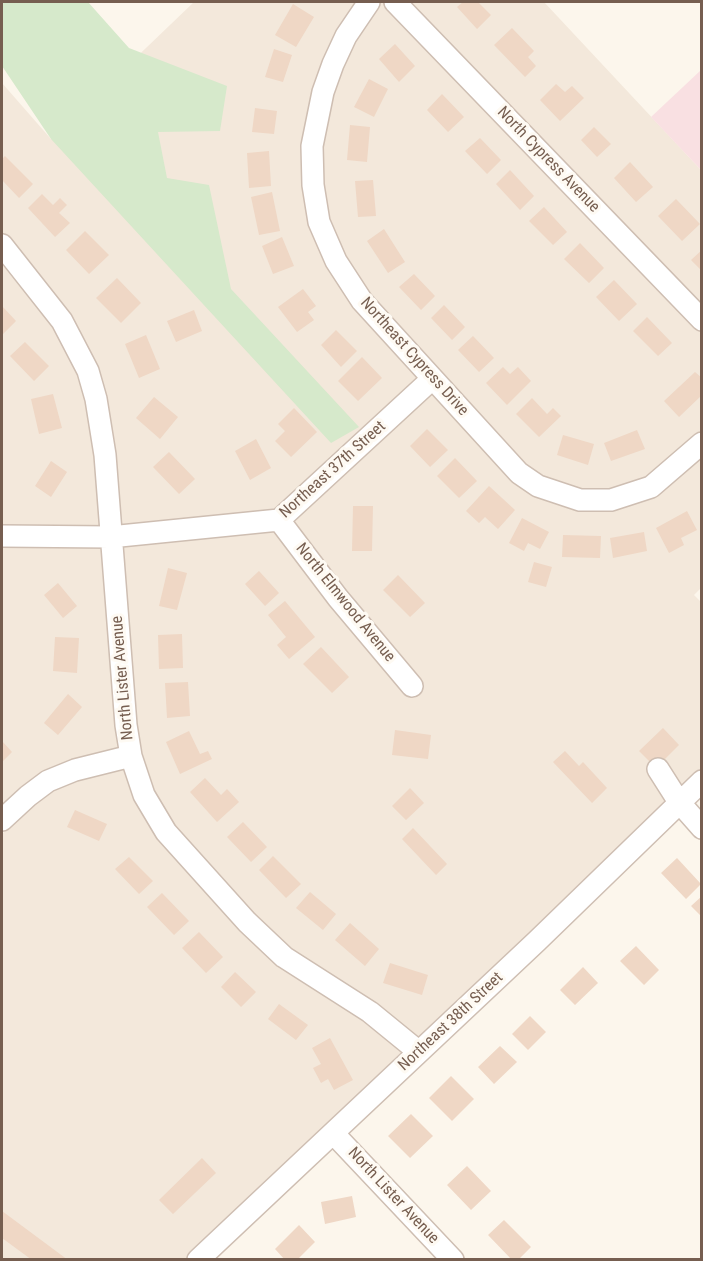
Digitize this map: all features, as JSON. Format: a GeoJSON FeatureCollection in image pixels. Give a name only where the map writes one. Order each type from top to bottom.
{"type":"FeatureCollection","features":[{"type":"Feature","properties":{"kind":"street","name":"Northeast Cypress Drive"},"geometry":{"type":"LineString","coordinates":[[369,2],[346,36],[333,63],[323,92],[312,146],[313,185],[319,222],[336,261],[362,301],[519,473],[538,486],[580,500],[610,500],[651,487],[702,443]]}},
{"type":"Feature","properties":{"kind":"street","name":"North Cypress Avenue"},"geometry":{"type":"LineString","coordinates":[[395,2],[702,320]]}},
{"type":"Feature","properties":{"kind":"street","name":"North Lister Avenue"},"geometry":{"type":"LineString","coordinates":[[2,245],[62,321],[88,372],[102,426],[122,656],[122,690],[131,756],[144,795],[166,832],[247,922],[284,957],[370,1012],[419,1052]]}},
{"type":"Feature","properties":{"kind":"street","name":"Northeast 37th Street"},"geometry":{"type":"LineString","coordinates":[[2,536],[110,537],[279,520],[432,379]]}},
{"type":"Feature","properties":{"kind":"street","name":"North Elmwood Avenue"},"geometry":{"type":"LineString","coordinates":[[279,520],[338,598],[411,686]]}},
{"type":"Feature","properties":{"kind":"street"},"geometry":{"type":"LineString","coordinates":[[2,820],[48,781],[75,770],[131,756]]}},
{"type":"Feature","properties":{"kind":"street"},"geometry":{"type":"LineString","coordinates":[[658,769],[679,802],[702,828]]}},
{"type":"Feature","properties":{"kind":"street","name":"Northeast 38th Street"},"geometry":{"type":"LineString","coordinates":[[198,1260],[537,941],[702,781]]}},
{"type":"Feature","properties":{"kind":"street","name":"North Lister Avenue"},"geometry":{"type":"LineString","coordinates":[[333,1133],[453,1260]]}},
{"type":"Feature","properties":{"kind":"shaded area"},"geometry":{"type":"Polygon","coordinates":[[[194,2],[544,2],[701,170],[702,587],[694,595],[702,603],[701,772],[186,1259],[2,1259],[2,834],[11,825],[2,814],[2,83],[51,139],[194,2]]]}},
{"type":"Feature","properties":{"kind":"shaded area"},"geometry":{"type":"Polygon","coordinates":[[[701,70],[701,170],[651,117],[701,70]]]}},
{"type":"Feature","properties":{"kind":"green space"},"geometry":{"type":"Polygon","coordinates":[[[2,2],[88,2],[129,48],[227,86],[220,131],[158,132],[167,178],[209,185],[231,289],[359,427],[331,443],[51,139],[2,66],[2,2]]]}},
{"type":"Feature","properties":{"kind":"building"},"geometry":{"type":"Polygon","coordinates":[[[463,2],[478,2],[491,15],[477,29],[457,7],[463,2]]]}},
{"type":"Feature","properties":{"kind":"building"},"geometry":{"type":"Polygon","coordinates":[[[293,4],[314,17],[296,47],[275,35],[293,4]]]}},
{"type":"Feature","properties":{"kind":"building"},"geometry":{"type":"Polygon","coordinates":[[[512,28],[534,51],[528,57],[536,66],[525,77],[494,45],[512,28]]]}},
{"type":"Feature","properties":{"kind":"building"},"geometry":{"type":"Polygon","coordinates":[[[395,44],[415,66],[399,82],[379,59],[395,44]]]}},
{"type":"Feature","properties":{"kind":"building"},"geometry":{"type":"Polygon","coordinates":[[[274,49],[292,55],[283,82],[265,77],[274,49]]]}},
{"type":"Feature","properties":{"kind":"building"},"geometry":{"type":"Polygon","coordinates":[[[369,79],[388,89],[374,117],[354,107],[369,79]]]}},
{"type":"Feature","properties":{"kind":"building"},"geometry":{"type":"Polygon","coordinates":[[[556,84],[565,92],[572,86],[584,98],[560,121],[540,100],[556,84]]]}},
{"type":"Feature","properties":{"kind":"building"},"geometry":{"type":"Polygon","coordinates":[[[442,94],[464,117],[448,132],[427,110],[442,94]]]}},
{"type":"Feature","properties":{"kind":"building"},"geometry":{"type":"Polygon","coordinates":[[[255,108],[277,111],[274,134],[252,132],[255,108]]]}},
{"type":"Feature","properties":{"kind":"building"},"geometry":{"type":"Polygon","coordinates":[[[350,125],[370,127],[367,162],[347,160],[350,125]]]}},
{"type":"Feature","properties":{"kind":"building"},"geometry":{"type":"Polygon","coordinates":[[[594,127],[611,144],[597,157],[581,140],[594,127]]]}},
{"type":"Feature","properties":{"kind":"building"},"geometry":{"type":"Polygon","coordinates":[[[480,138],[501,160],[487,174],[465,151],[480,138]]]}},
{"type":"Feature","properties":{"kind":"building"},"geometry":{"type":"Polygon","coordinates":[[[269,151],[271,186],[249,188],[247,153],[269,151]]]}},
{"type":"Feature","properties":{"kind":"building"},"geometry":{"type":"Polygon","coordinates":[[[5,156],[33,184],[19,198],[2,180],[2,159],[5,156]]]}},
{"type":"Feature","properties":{"kind":"building"},"geometry":{"type":"Polygon","coordinates":[[[630,162],[653,187],[636,202],[614,178],[630,162]]]}},
{"type":"Feature","properties":{"kind":"building"},"geometry":{"type":"Polygon","coordinates":[[[510,170],[534,196],[520,210],[496,184],[510,170]]]}},
{"type":"Feature","properties":{"kind":"building"},"geometry":{"type":"Polygon","coordinates":[[[373,180],[376,216],[358,217],[355,181],[373,180]]]}},
{"type":"Feature","properties":{"kind":"building"},"geometry":{"type":"Polygon","coordinates":[[[272,192],[280,231],[259,235],[251,197],[272,192]]]}},
{"type":"Feature","properties":{"kind":"building"},"geometry":{"type":"Polygon","coordinates":[[[42,194],[53,205],[60,198],[67,205],[59,213],[70,223],[55,237],[28,208],[42,194]]]}},
{"type":"Feature","properties":{"kind":"building"},"geometry":{"type":"Polygon","coordinates":[[[676,199],[700,224],[682,241],[658,216],[676,199]]]}},
{"type":"Feature","properties":{"kind":"building"},"geometry":{"type":"Polygon","coordinates":[[[544,207],[567,232],[553,245],[529,221],[544,207]]]}},
{"type":"Feature","properties":{"kind":"building"},"geometry":{"type":"Polygon","coordinates":[[[384,229],[405,262],[388,273],[367,241],[384,229]]]}},
{"type":"Feature","properties":{"kind":"building"},"geometry":{"type":"Polygon","coordinates":[[[85,231],[109,255],[89,274],[66,250],[85,231]]]}},
{"type":"Feature","properties":{"kind":"building"},"geometry":{"type":"Polygon","coordinates":[[[282,237],[294,266],[273,274],[262,246],[282,237]]]}},
{"type":"Feature","properties":{"kind":"building"},"geometry":{"type":"Polygon","coordinates":[[[580,243],[604,268],[589,283],[564,259],[580,243]]]}},
{"type":"Feature","properties":{"kind":"building"},"geometry":{"type":"Polygon","coordinates":[[[702,250],[702,271],[691,260],[702,250]]]}},
{"type":"Feature","properties":{"kind":"building"},"geometry":{"type":"Polygon","coordinates":[[[414,274],[435,296],[421,310],[399,287],[414,274]]]}},
{"type":"Feature","properties":{"kind":"building"},"geometry":{"type":"Polygon","coordinates":[[[117,278],[141,303],[121,323],[96,298],[117,278]]]}},
{"type":"Feature","properties":{"kind":"building"},"geometry":{"type":"Polygon","coordinates":[[[614,280],[637,304],[619,321],[596,297],[614,280]]]}},
{"type":"Feature","properties":{"kind":"building"},"geometry":{"type":"Polygon","coordinates":[[[303,289],[316,306],[308,312],[314,320],[297,332],[278,307],[303,289]]]}},
{"type":"Feature","properties":{"kind":"building"},"geometry":{"type":"Polygon","coordinates":[[[444,305],[465,327],[452,340],[431,318],[444,305]]]}},
{"type":"Feature","properties":{"kind":"building"},"geometry":{"type":"Polygon","coordinates":[[[2,306],[16,321],[2,335],[2,306]]]}},
{"type":"Feature","properties":{"kind":"building"},"geometry":{"type":"Polygon","coordinates":[[[194,310],[202,331],[176,342],[167,321],[194,310]]]}},
{"type":"Feature","properties":{"kind":"building"},"geometry":{"type":"Polygon","coordinates":[[[647,317],[672,343],[658,356],[633,331],[647,317]]]}},
{"type":"Feature","properties":{"kind":"building"},"geometry":{"type":"Polygon","coordinates":[[[336,330],[357,351],[341,367],[321,345],[336,330]]]}},
{"type":"Feature","properties":{"kind":"building"},"geometry":{"type":"Polygon","coordinates":[[[146,335],[160,369],[139,378],[125,344],[146,335]]]}},
{"type":"Feature","properties":{"kind":"building"},"geometry":{"type":"Polygon","coordinates":[[[473,336],[494,358],[479,372],[458,350],[473,336]]]}},
{"type":"Feature","properties":{"kind":"building"},"geometry":{"type":"Polygon","coordinates":[[[25,342],[49,366],[34,381],[10,356],[25,342]]]}},
{"type":"Feature","properties":{"kind":"building"},"geometry":{"type":"Polygon","coordinates":[[[362,357],[382,378],[358,401],[338,381],[362,357]]]}},
{"type":"Feature","properties":{"kind":"building"},"geometry":{"type":"Polygon","coordinates":[[[503,367],[510,374],[518,367],[531,381],[507,405],[486,383],[503,367]]]}},
{"type":"Feature","properties":{"kind":"building"},"geometry":{"type":"Polygon","coordinates":[[[695,372],[702,378],[702,395],[679,417],[664,401],[695,372]]]}},
{"type":"Feature","properties":{"kind":"building"},"geometry":{"type":"Polygon","coordinates":[[[53,394],[62,428],[39,434],[31,399],[53,394]]]}},
{"type":"Feature","properties":{"kind":"building"},"geometry":{"type":"Polygon","coordinates":[[[154,397],[178,417],[160,439],[136,418],[154,397]]]}},
{"type":"Feature","properties":{"kind":"building"},"geometry":{"type":"Polygon","coordinates":[[[532,398],[547,414],[553,408],[561,416],[539,437],[516,414],[532,398]]]}},
{"type":"Feature","properties":{"kind":"building"},"geometry":{"type":"Polygon","coordinates":[[[294,408],[317,432],[291,457],[275,441],[285,431],[278,424],[294,408]]]}},
{"type":"Feature","properties":{"kind":"building"},"geometry":{"type":"Polygon","coordinates":[[[427,429],[448,450],[430,467],[410,446],[427,429]]]}},
{"type":"Feature","properties":{"kind":"building"},"geometry":{"type":"Polygon","coordinates":[[[637,430],[645,449],[611,461],[604,443],[637,430]]]}},
{"type":"Feature","properties":{"kind":"building"},"geometry":{"type":"Polygon","coordinates":[[[563,435],[594,444],[588,465],[557,455],[563,435]]]}},
{"type":"Feature","properties":{"kind":"building"},"geometry":{"type":"Polygon","coordinates":[[[256,439],[271,468],[250,480],[235,451],[256,439]]]}},
{"type":"Feature","properties":{"kind":"building"},"geometry":{"type":"Polygon","coordinates":[[[169,452],[195,479],[179,494],[153,467],[169,452]]]}},
{"type":"Feature","properties":{"kind":"building"},"geometry":{"type":"Polygon","coordinates":[[[455,458],[477,481],[459,498],[437,476],[455,458]]]}},
{"type":"Feature","properties":{"kind":"building"},"geometry":{"type":"Polygon","coordinates":[[[51,461],[67,472],[51,497],[35,486],[51,461]]]}},
{"type":"Feature","properties":{"kind":"building"},"geometry":{"type":"Polygon","coordinates":[[[489,486],[515,510],[498,529],[485,517],[479,523],[466,511],[489,486]]]}},
{"type":"Feature","properties":{"kind":"building"},"geometry":{"type":"Polygon","coordinates":[[[353,506],[373,506],[372,551],[352,551],[353,506]]]}},
{"type":"Feature","properties":{"kind":"building"},"geometry":{"type":"Polygon","coordinates":[[[687,511],[697,530],[681,538],[684,545],[669,553],[656,528],[687,511]]]}},
{"type":"Feature","properties":{"kind":"building"},"geometry":{"type":"Polygon","coordinates":[[[522,518],[549,532],[540,549],[528,543],[524,551],[509,543],[522,518]]]}},
{"type":"Feature","properties":{"kind":"building"},"geometry":{"type":"Polygon","coordinates":[[[644,532],[647,551],[613,558],[610,538],[644,532]]]}},
{"type":"Feature","properties":{"kind":"building"},"geometry":{"type":"Polygon","coordinates":[[[563,535],[601,536],[600,558],[562,557],[563,535]]]}},
{"type":"Feature","properties":{"kind":"building"},"geometry":{"type":"Polygon","coordinates":[[[534,562],[552,567],[546,587],[528,582],[534,562]]]}},
{"type":"Feature","properties":{"kind":"building"},"geometry":{"type":"Polygon","coordinates":[[[168,568],[187,573],[177,610],[159,606],[168,568]]]}},
{"type":"Feature","properties":{"kind":"building"},"geometry":{"type":"Polygon","coordinates":[[[259,571],[279,593],[265,606],[245,584],[259,571]]]}},
{"type":"Feature","properties":{"kind":"building"},"geometry":{"type":"Polygon","coordinates":[[[398,575],[425,603],[410,617],[383,590],[398,575]]]}},
{"type":"Feature","properties":{"kind":"building"},"geometry":{"type":"Polygon","coordinates":[[[58,583],[77,606],[63,618],[44,595],[58,583]]]}},
{"type":"Feature","properties":{"kind":"building"},"geometry":{"type":"Polygon","coordinates":[[[285,601],[315,637],[289,659],[277,645],[286,637],[268,615],[285,601]]]}},
{"type":"Feature","properties":{"kind":"building"},"geometry":{"type":"Polygon","coordinates":[[[182,634],[183,668],[159,669],[158,635],[182,634]]]}},
{"type":"Feature","properties":{"kind":"building"},"geometry":{"type":"Polygon","coordinates":[[[55,637],[79,638],[77,673],[53,671],[55,637]]]}},
{"type":"Feature","properties":{"kind":"building"},"geometry":{"type":"Polygon","coordinates":[[[321,647],[349,677],[332,693],[303,664],[321,647]]]}},
{"type":"Feature","properties":{"kind":"building"},"geometry":{"type":"Polygon","coordinates":[[[188,682],[190,716],[167,718],[165,683],[188,682]]]}},
{"type":"Feature","properties":{"kind":"building"},"geometry":{"type":"Polygon","coordinates":[[[68,694],[82,707],[58,735],[44,723],[68,694]]]}},
{"type":"Feature","properties":{"kind":"building"},"geometry":{"type":"Polygon","coordinates":[[[663,728],[679,745],[656,768],[639,751],[663,728]]]}},
{"type":"Feature","properties":{"kind":"building"},"geometry":{"type":"Polygon","coordinates":[[[395,730],[431,735],[428,759],[392,755],[395,730]]]}},
{"type":"Feature","properties":{"kind":"building"},"geometry":{"type":"Polygon","coordinates":[[[189,731],[200,754],[208,751],[212,759],[180,774],[166,742],[189,731]]]}},
{"type":"Feature","properties":{"kind":"building"},"geometry":{"type":"Polygon","coordinates":[[[2,741],[12,752],[2,762],[2,741]]]}},
{"type":"Feature","properties":{"kind":"building"},"geometry":{"type":"Polygon","coordinates":[[[565,751],[579,766],[583,762],[607,788],[592,803],[553,762],[565,751]]]}},
{"type":"Feature","properties":{"kind":"building"},"geometry":{"type":"Polygon","coordinates":[[[205,778],[221,795],[227,789],[239,802],[217,822],[190,792],[205,778]]]}},
{"type":"Feature","properties":{"kind":"building"},"geometry":{"type":"Polygon","coordinates":[[[410,788],[424,803],[406,820],[392,806],[410,788]]]}},
{"type":"Feature","properties":{"kind":"building"},"geometry":{"type":"Polygon","coordinates":[[[75,810],[107,824],[99,841],[67,827],[75,810]]]}},
{"type":"Feature","properties":{"kind":"building"},"geometry":{"type":"Polygon","coordinates":[[[243,822],[267,847],[251,862],[227,837],[243,822]]]}},
{"type":"Feature","properties":{"kind":"building"},"geometry":{"type":"Polygon","coordinates":[[[413,828],[447,864],[436,875],[402,839],[413,828]]]}},
{"type":"Feature","properties":{"kind":"building"},"geometry":{"type":"Polygon","coordinates":[[[273,856],[301,884],[286,898],[259,870],[273,856]]]}},
{"type":"Feature","properties":{"kind":"building"},"geometry":{"type":"Polygon","coordinates":[[[129,857],[153,881],[139,894],[115,869],[129,857]]]}},
{"type":"Feature","properties":{"kind":"building"},"geometry":{"type":"Polygon","coordinates":[[[677,858],[701,884],[686,899],[661,873],[677,858]]]}},
{"type":"Feature","properties":{"kind":"building"},"geometry":{"type":"Polygon","coordinates":[[[310,892],[336,914],[323,930],[296,908],[310,892]]]}},
{"type":"Feature","properties":{"kind":"building"},"geometry":{"type":"Polygon","coordinates":[[[162,893],[189,921],[174,935],[147,907],[162,893]]]}},
{"type":"Feature","properties":{"kind":"building"},"geometry":{"type":"Polygon","coordinates":[[[702,896],[702,917],[691,906],[702,896]]]}},
{"type":"Feature","properties":{"kind":"building"},"geometry":{"type":"Polygon","coordinates":[[[350,923],[379,949],[365,966],[335,940],[350,923]]]}},
{"type":"Feature","properties":{"kind":"building"},"geometry":{"type":"Polygon","coordinates":[[[199,932],[223,957],[206,973],[182,948],[199,932]]]}},
{"type":"Feature","properties":{"kind":"building"},"geometry":{"type":"Polygon","coordinates":[[[636,946],[659,970],[644,985],[620,961],[636,946]]]}},
{"type":"Feature","properties":{"kind":"building"},"geometry":{"type":"Polygon","coordinates":[[[390,963],[428,975],[422,995],[383,983],[390,963]]]}},
{"type":"Feature","properties":{"kind":"building"},"geometry":{"type":"Polygon","coordinates":[[[583,967],[598,983],[575,1005],[560,990],[583,967]]]}},
{"type":"Feature","properties":{"kind":"building"},"geometry":{"type":"Polygon","coordinates":[[[235,972],[256,992],[241,1007],[221,987],[235,972]]]}},
{"type":"Feature","properties":{"kind":"building"},"geometry":{"type":"Polygon","coordinates":[[[279,1004],[308,1025],[296,1040],[268,1019],[279,1004]]]}},
{"type":"Feature","properties":{"kind":"building"},"geometry":{"type":"Polygon","coordinates":[[[530,1016],[546,1032],[528,1050],[512,1034],[530,1016]]]}},
{"type":"Feature","properties":{"kind":"building"},"geometry":{"type":"Polygon","coordinates":[[[330,1038],[353,1080],[334,1090],[328,1079],[321,1083],[313,1068],[321,1064],[312,1048],[330,1038]]]}},
{"type":"Feature","properties":{"kind":"building"},"geometry":{"type":"Polygon","coordinates":[[[500,1046],[517,1062],[494,1084],[478,1067],[500,1046]]]}},
{"type":"Feature","properties":{"kind":"building"},"geometry":{"type":"Polygon","coordinates":[[[451,1076],[474,1099],[452,1121],[429,1098],[451,1076]]]}},
{"type":"Feature","properties":{"kind":"building"},"geometry":{"type":"Polygon","coordinates":[[[411,1114],[433,1136],[410,1158],[388,1136],[411,1114]]]}},
{"type":"Feature","properties":{"kind":"building"},"geometry":{"type":"Polygon","coordinates":[[[202,1158],[216,1173],[173,1214],[159,1200],[202,1158]]]}},
{"type":"Feature","properties":{"kind":"building"},"geometry":{"type":"Polygon","coordinates":[[[467,1166],[491,1191],[471,1210],[447,1185],[467,1166]]]}},
{"type":"Feature","properties":{"kind":"building"},"geometry":{"type":"Polygon","coordinates":[[[352,1196],[356,1217],[325,1224],[321,1202],[352,1196]]]}},
{"type":"Feature","properties":{"kind":"building"},"geometry":{"type":"Polygon","coordinates":[[[2,1211],[68,1260],[32,1260],[2,1238],[2,1211]]]}},
{"type":"Feature","properties":{"kind":"building"},"geometry":{"type":"Polygon","coordinates":[[[504,1220],[531,1247],[518,1260],[512,1260],[488,1235],[504,1220]]]}},
{"type":"Feature","properties":{"kind":"building"},"geometry":{"type":"Polygon","coordinates":[[[299,1225],[315,1242],[297,1260],[285,1260],[275,1249],[299,1225]]]}}]}
